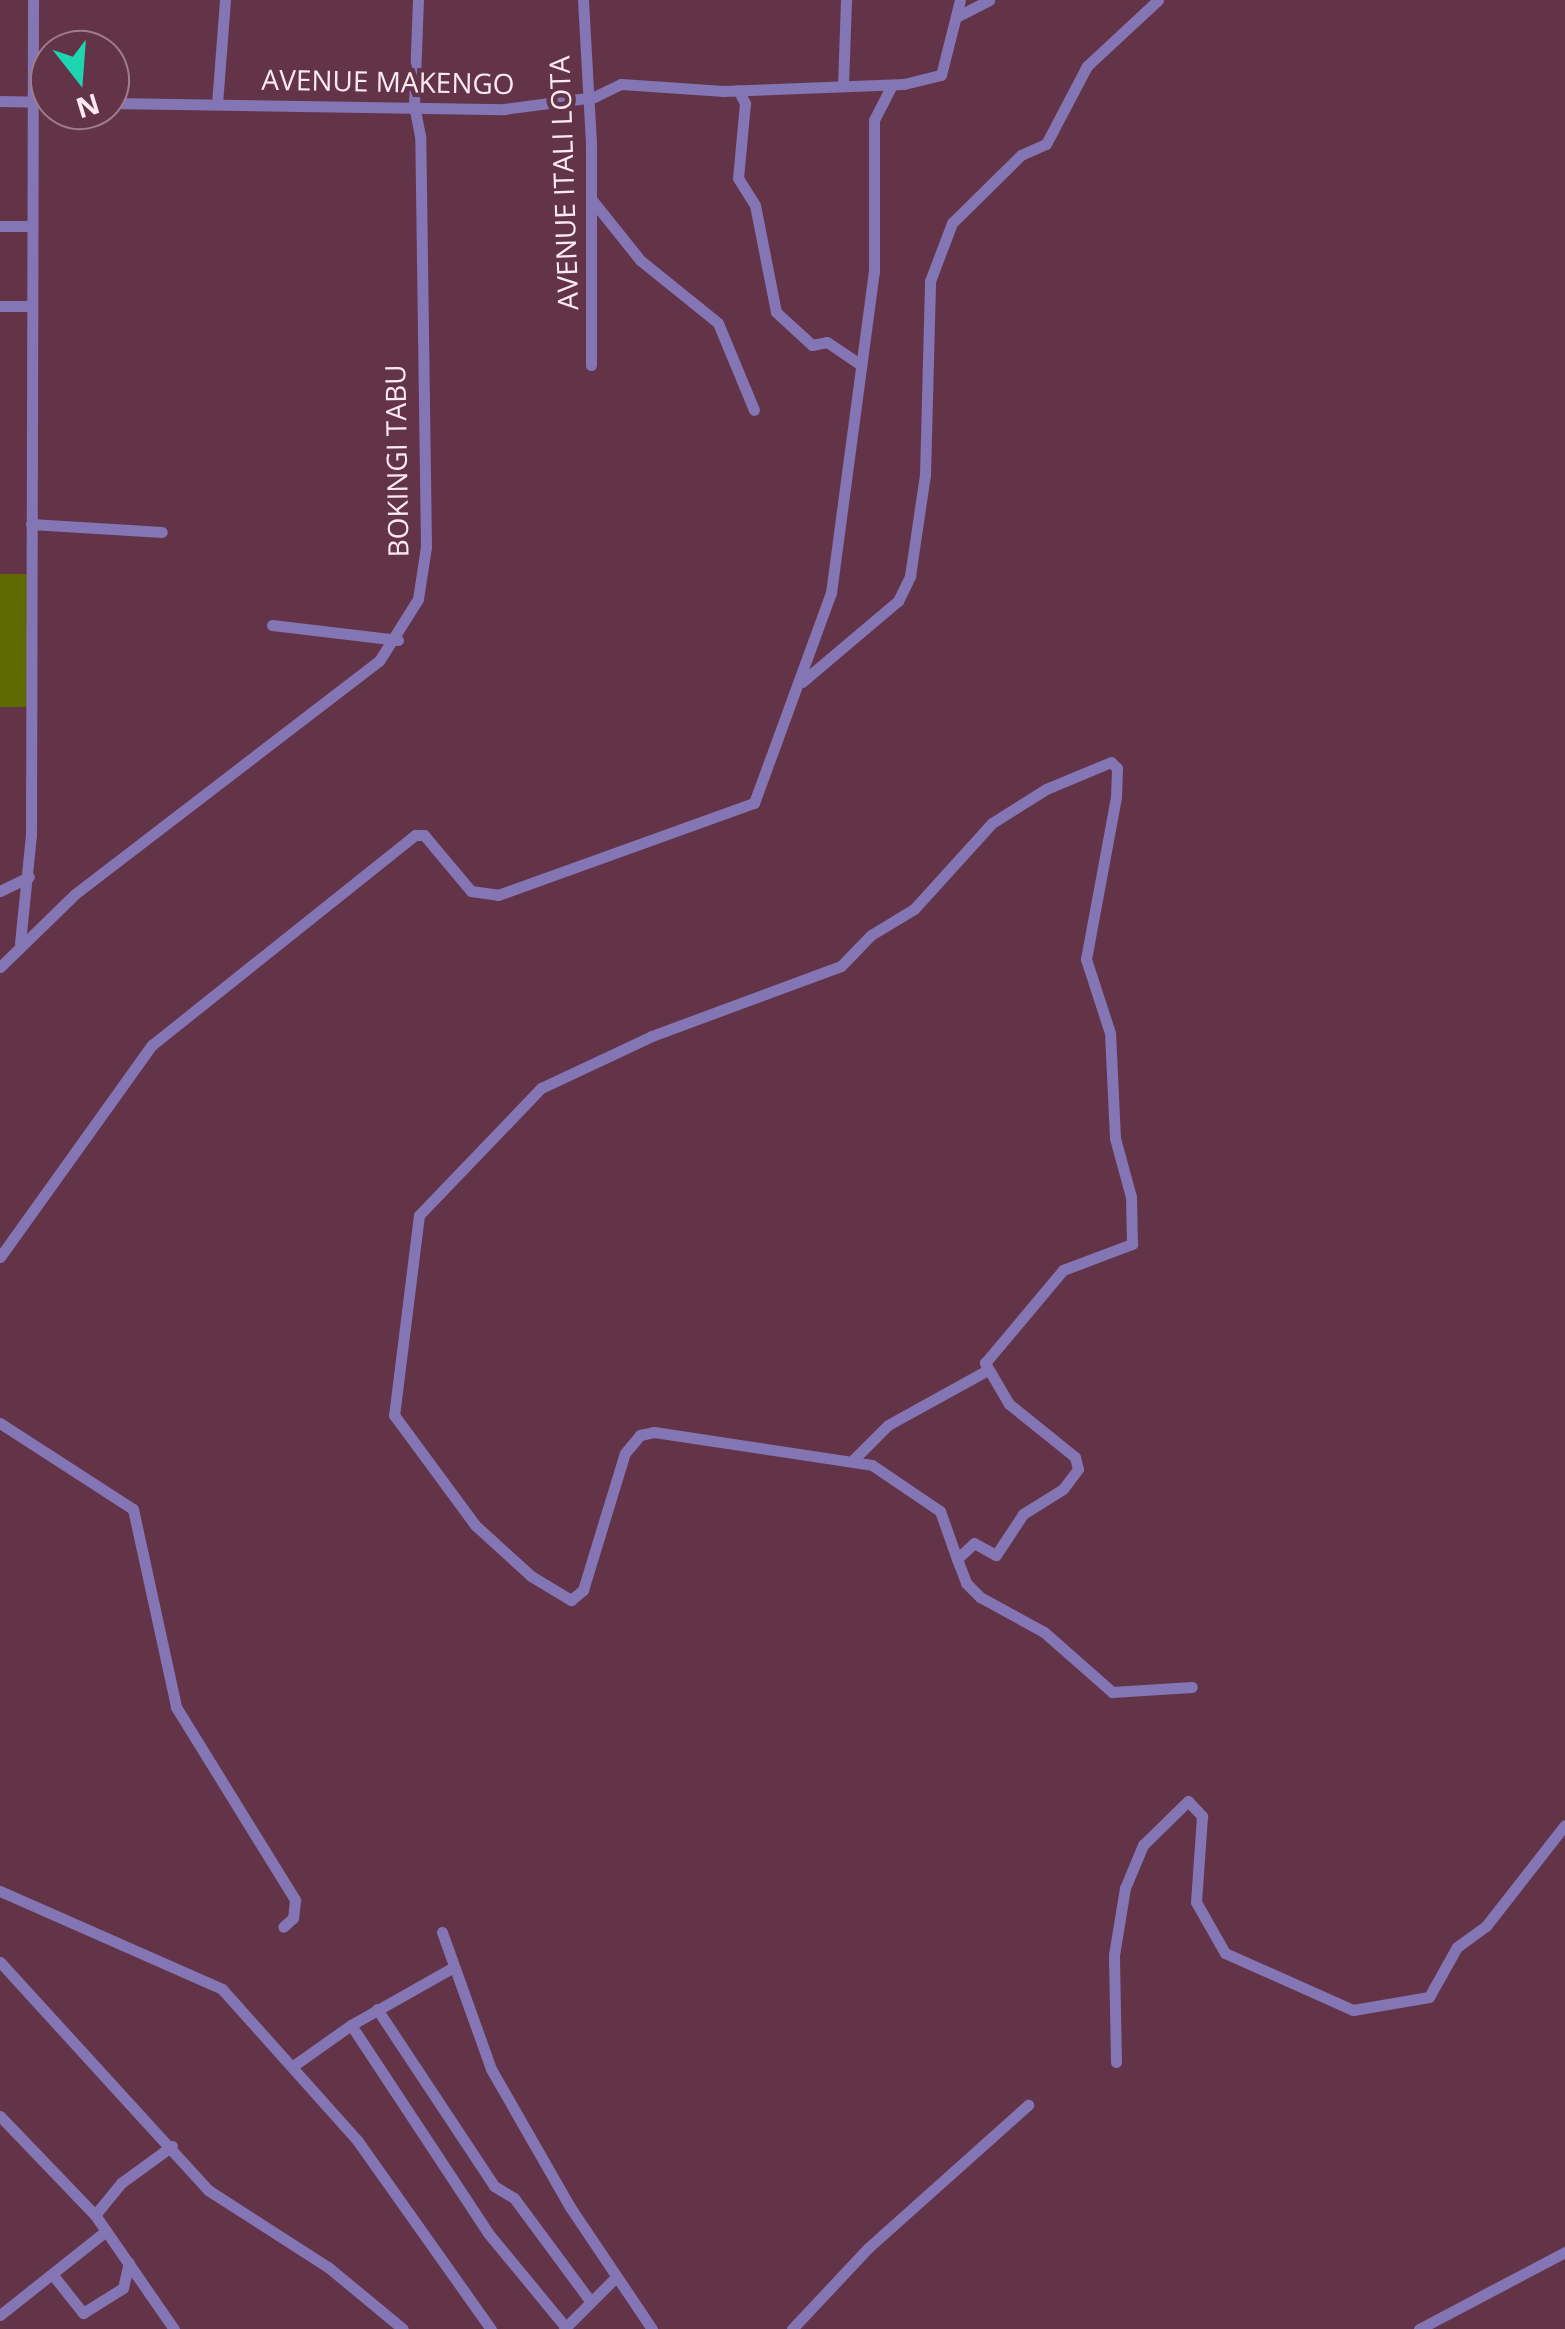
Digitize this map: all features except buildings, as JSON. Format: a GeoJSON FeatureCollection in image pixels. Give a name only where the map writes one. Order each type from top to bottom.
{"type":"FeatureCollection","features":[{"type":"Feature","properties":{"kind":"street"},"geometry":{"type":"LineString","coordinates":[[32,30],[33,0]]}},
{"type":"Feature","properties":{"kind":"street"},"geometry":{"type":"LineString","coordinates":[[217,104],[225,0]]}},
{"type":"Feature","properties":{"kind":"street","name":"BOKINGI TABU"},"geometry":{"type":"LineString","coordinates":[[0,967],[20,944],[110,866],[379,661],[398,640],[418,600],[426,547],[420,136],[414,104],[418,0]]}},
{"type":"Feature","properties":{"kind":"street","name":"AVENUE ITALI LOTA"},"geometry":{"type":"LineString","coordinates":[[583,0],[584,98],[592,200],[591,365]]}},
{"type":"Feature","properties":{"kind":"street"},"geometry":{"type":"LineString","coordinates":[[843,86],[846,0]]}},
{"type":"Feature","properties":{"kind":"street","name":"AVENUE MAKENGO"},"geometry":{"type":"LineString","coordinates":[[130,103],[414,104],[504,109],[584,98],[621,84],[738,90],[891,86],[941,75],[960,0]]}},
{"type":"Feature","properties":{"kind":"street"},"geometry":{"type":"LineString","coordinates":[[958,16],[989,0]]}},
{"type":"Feature","properties":{"kind":"street"},"geometry":{"type":"LineString","coordinates":[[798,686],[822,671],[852,634],[898,601],[910,576],[925,475],[930,281],[952,223],[1021,156],[1045,146],[1086,66],[1158,0]]}},
{"type":"Feature","properties":{"kind":"street"},"geometry":{"type":"LineString","coordinates":[[0,1256],[152,1045],[414,835],[424,834],[470,891],[498,896],[592,856],[744,809],[755,801],[831,593],[874,272],[871,143],[876,104],[891,86]]}},
{"type":"Feature","properties":{"kind":"street"},"geometry":{"type":"LineString","coordinates":[[738,90],[745,103],[738,178],[755,206],[776,312],[812,344],[827,342],[860,364]]}},
{"type":"Feature","properties":{"kind":"street"},"geometry":{"type":"LineString","coordinates":[[0,102],[30,102],[29,877],[20,944]]}},
{"type":"Feature","properties":{"kind":"street"},"geometry":{"type":"LineString","coordinates":[[592,200],[642,262],[716,320],[754,410]]}},
{"type":"Feature","properties":{"kind":"street"},"geometry":{"type":"LineString","coordinates":[[0,226],[28,226]]}},
{"type":"Feature","properties":{"kind":"street"},"geometry":{"type":"LineString","coordinates":[[0,306],[31,306]]}},
{"type":"Feature","properties":{"kind":"street"},"geometry":{"type":"LineString","coordinates":[[31,524],[162,532]]}},
{"type":"Feature","properties":{"kind":"street"},"geometry":{"type":"LineString","coordinates":[[272,624],[398,640]]}},
{"type":"Feature","properties":{"kind":"street"},"geometry":{"type":"LineString","coordinates":[[957,1560],[974,1542],[996,1555],[1023,1514],[1063,1490],[1078,1469],[1075,1457],[1009,1404],[986,1372],[986,1362],[1063,1270],[1132,1244],[1131,1197],[1114,1138],[1110,1033],[1086,962],[1116,797],[1111,762],[1046,789],[990,825],[914,909],[871,935],[841,966],[652,1036],[541,1088],[419,1215],[396,1422],[475,1525],[549,1588],[572,1600],[581,1596],[626,1453],[640,1435],[853,1460],[935,1505],[957,1560],[980,1596],[1044,1632],[1112,1692],[1192,1687]]}},
{"type":"Feature","properties":{"kind":"street"},"geometry":{"type":"LineString","coordinates":[[0,891],[29,877]]}},
{"type":"Feature","properties":{"kind":"street"},"geometry":{"type":"LineString","coordinates":[[853,1460],[888,1425],[986,1372]]}},
{"type":"Feature","properties":{"kind":"street"},"geometry":{"type":"LineString","coordinates":[[0,1423],[133,1509],[176,1707],[295,1900],[294,1918],[283,1927]]}},
{"type":"Feature","properties":{"kind":"street"},"geometry":{"type":"LineString","coordinates":[[1116,2062],[1114,1955],[1125,1888],[1144,1844],[1188,1802],[1202,1816],[1196,1902],[1226,1952],[1353,2010],[1429,1997],[1457,1947],[1486,1926],[1565,1825]]}},
{"type":"Feature","properties":{"kind":"street"},"geometry":{"type":"LineString","coordinates":[[0,1891],[188,1977],[214,1983],[357,2140],[491,2329]]}},
{"type":"Feature","properties":{"kind":"street"},"geometry":{"type":"LineString","coordinates":[[442,1932],[492,2069],[616,2277],[652,2329]]}},
{"type":"Feature","properties":{"kind":"street"},"geometry":{"type":"LineString","coordinates":[[0,1962],[172,2146],[208,2190],[328,2267],[402,2329]]}},
{"type":"Feature","properties":{"kind":"street"},"geometry":{"type":"LineString","coordinates":[[293,2066],[350,2024],[454,1968]]}},
{"type":"Feature","properties":{"kind":"street"},"geometry":{"type":"LineString","coordinates":[[377,2009],[494,2186],[514,2198],[591,2302]]}},
{"type":"Feature","properties":{"kind":"street"},"geometry":{"type":"LineString","coordinates":[[350,2024],[488,2234],[565,2328],[616,2277]]}},
{"type":"Feature","properties":{"kind":"street"},"geometry":{"type":"LineString","coordinates":[[792,2329],[868,2248],[1028,2105]]}},
{"type":"Feature","properties":{"kind":"street"},"geometry":{"type":"LineString","coordinates":[[0,2116],[95,2215],[174,2329]]}},
{"type":"Feature","properties":{"kind":"street"},"geometry":{"type":"LineString","coordinates":[[95,2215],[121,2183],[172,2146]]}},
{"type":"Feature","properties":{"kind":"street"},"geometry":{"type":"LineString","coordinates":[[0,2315],[106,2230]]}},
{"type":"Feature","properties":{"kind":"street"},"geometry":{"type":"LineString","coordinates":[[1419,2329],[1565,2252]]}},
{"type":"Feature","properties":{"kind":"street"},"geometry":{"type":"LineString","coordinates":[[52,2274],[83,2314],[123,2288],[129,2263]]}},
{"type":"Feature","properties":{"kind":"street"},"geometry":{"type":"LineString","coordinates":[[635,2329],[644,2318]]}},
{"type":"Feature","properties":{"kind":"green space"},"geometry":{"type":"Polygon","coordinates":[[[0,574],[28,574],[28,707],[0,707],[0,574]]]}}]}
